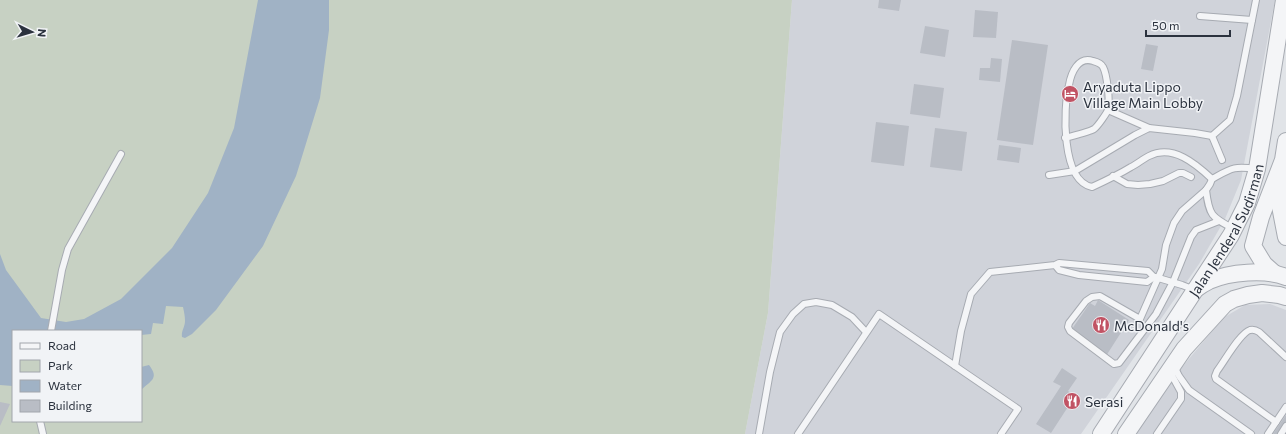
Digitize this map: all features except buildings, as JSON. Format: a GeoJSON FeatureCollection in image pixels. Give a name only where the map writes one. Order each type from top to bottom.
{"type":"FeatureCollection","features":[{"type":"Feature","properties":{"kind":"street","name":"Jalan Jenderal Sudirman"},"geometry":{"type":"LineString","coordinates":[[1101,434],[1232,232],[1247,203],[1257,169],[1284,0]]}},
{"type":"Feature","properties":{"kind":"street","name":"Jalan Jenderal Sudirman"},"geometry":{"type":"LineString","coordinates":[[1253,246],[1261,217],[1283,160],[1286,141]]}},
{"type":"Feature","properties":{"kind":"street"},"geometry":{"type":"LineString","coordinates":[[1283,160],[1280,206],[1286,237]]}},
{"type":"Feature","properties":{"kind":"street"},"geometry":{"type":"LineString","coordinates":[[1232,232],[1236,242],[1240,245],[1253,246],[1264,264],[1280,275]]}},
{"type":"Feature","properties":{"kind":"street"},"geometry":{"type":"LineString","coordinates":[[1195,290],[1209,281],[1240,273],[1280,275]]}},
{"type":"Feature","properties":{"kind":"street"},"geometry":{"type":"LineString","coordinates":[[1126,434],[1184,349],[1225,304],[1234,299],[1255,294],[1268,294],[1286,297]]}},
{"type":"Feature","properties":{"kind":"lane"},"geometry":{"type":"LineString","coordinates":[[1212,136],[1230,120],[1237,96],[1256,0]]}},
{"type":"Feature","properties":{"kind":"lane"},"geometry":{"type":"LineString","coordinates":[[1200,16],[1252,20]]}},
{"type":"Feature","properties":{"kind":"lane"},"geometry":{"type":"LineString","coordinates":[[1065,138],[1094,129],[1108,110],[1108,85],[1104,68],[1096,61],[1082,61],[1074,69],[1070,78],[1066,97],[1065,138],[1068,154],[1082,183],[1086,186],[1092,187],[1150,155],[1162,153],[1181,155],[1200,168],[1212,179]]}},
{"type":"Feature","properties":{"kind":"lane"},"geometry":{"type":"LineString","coordinates":[[1108,110],[1149,128],[1212,136]]}},
{"type":"Feature","properties":{"kind":"lane"},"geometry":{"type":"LineString","coordinates":[[1049,175],[1075,171],[1149,128]]}},
{"type":"Feature","properties":{"kind":"lane"},"geometry":{"type":"LineString","coordinates":[[1212,136],[1222,160]]}},
{"type":"Feature","properties":{"kind":"lane"},"geometry":{"type":"LineString","coordinates":[[51,330],[62,270],[68,249],[122,154]]}},
{"type":"Feature","properties":{"kind":"lane"},"geometry":{"type":"LineString","coordinates":[[1219,221],[1196,230],[1190,237],[1172,284],[1156,314],[1143,333],[1117,364],[1114,364],[1070,331],[1068,327],[1069,324],[1086,302],[1092,297],[1100,296],[1140,319],[1155,284],[1156,277],[1162,268],[1166,245],[1174,223],[1182,211],[1206,190],[1212,179],[1234,168],[1240,167],[1257,169]]}},
{"type":"Feature","properties":{"kind":"lane"},"geometry":{"type":"LineString","coordinates":[[1113,176],[1127,184],[1138,186],[1163,181],[1179,173],[1183,173],[1191,177]]}},
{"type":"Feature","properties":{"kind":"lane"},"geometry":{"type":"LineString","coordinates":[[1206,190],[1208,209],[1232,232]]}},
{"type":"Feature","properties":{"kind":"lane"},"geometry":{"type":"LineString","coordinates":[[955,366],[961,331],[971,294],[990,272],[1054,265],[1059,263],[1148,271],[1156,277],[1172,284],[1195,290]]}},
{"type":"Feature","properties":{"kind":"lane"},"geometry":{"type":"LineString","coordinates":[[1054,265],[1059,270],[1079,275],[1147,282],[1156,277]]}},
{"type":"Feature","properties":{"kind":"lane"},"geometry":{"type":"LineString","coordinates":[[759,434],[770,372],[780,332],[804,304],[816,302],[832,305],[852,317],[866,332]]}},
{"type":"Feature","properties":{"kind":"lane"},"geometry":{"type":"LineString","coordinates":[[798,434],[879,314],[1018,409],[1001,434]]}},
{"type":"Feature","properties":{"kind":"lane"},"geometry":{"type":"LineString","coordinates":[[1276,422],[1216,379],[1215,376],[1241,337],[1249,330],[1259,332],[1286,357]]}},
{"type":"Feature","properties":{"kind":"lane"},"geometry":{"type":"LineString","coordinates":[[1157,434],[1181,399],[1182,392],[1171,368]]}},
{"type":"Feature","properties":{"kind":"lane"},"geometry":{"type":"LineString","coordinates":[[1171,368],[1189,390],[1251,434]]}},
{"type":"Feature","properties":{"kind":"lane"},"geometry":{"type":"LineString","coordinates":[[1268,434],[1286,407]]}},
{"type":"Feature","properties":{"kind":"lane"},"geometry":{"type":"LineString","coordinates":[[40,422],[43,434]]}},
{"type":"Feature","properties":{"kind":"lane"},"geometry":{"type":"LineString","coordinates":[[1281,434],[1286,426]]}},
{"type":"Feature","properties":{"kind":"shaded area"},"geometry":{"type":"Polygon","coordinates":[[[792,0],[1275,0],[1241,180],[1225,219],[1199,264],[1081,434],[745,434],[768,313],[792,0]]]}},
{"type":"Feature","properties":{"kind":"shaded area"},"geometry":{"type":"Polygon","coordinates":[[[1270,304],[1286,310],[1286,434],[1136,434],[1168,384],[1223,318],[1245,305],[1270,304]]]}},
{"type":"Feature","properties":{"kind":"green space"},"geometry":{"type":"Polygon","coordinates":[[[0,0],[792,0],[768,313],[745,434],[0,434],[0,0]]]}},
{"type":"Feature","properties":{"kind":"water"},"geometry":{"type":"Polygon","coordinates":[[[258,0],[329,0],[329,30],[320,98],[296,176],[263,246],[216,310],[192,334],[185,338],[182,337],[185,321],[183,307],[166,306],[163,324],[153,323],[151,334],[142,335],[142,330],[12,330],[12,386],[0,385],[0,254],[6,270],[41,318],[66,322],[84,319],[121,299],[172,248],[208,193],[234,128],[258,0]]]}},
{"type":"Feature","properties":{"kind":"water"},"geometry":{"type":"Polygon","coordinates":[[[149,365],[154,373],[154,376],[153,379],[142,389],[142,367],[149,365]]]}},
{"type":"Feature","properties":{"kind":"place","name":"Aryaduta Lippo Village Main Lobby"},"geometry":{"type":"Point","coordinates":[1070,94]}},
{"type":"Feature","properties":{"kind":"place","name":"McDonald's"},"geometry":{"type":"Point","coordinates":[1101,325]}},
{"type":"Feature","properties":{"kind":"place","name":"Serasi"},"geometry":{"type":"Point","coordinates":[1072,401]}}]}
